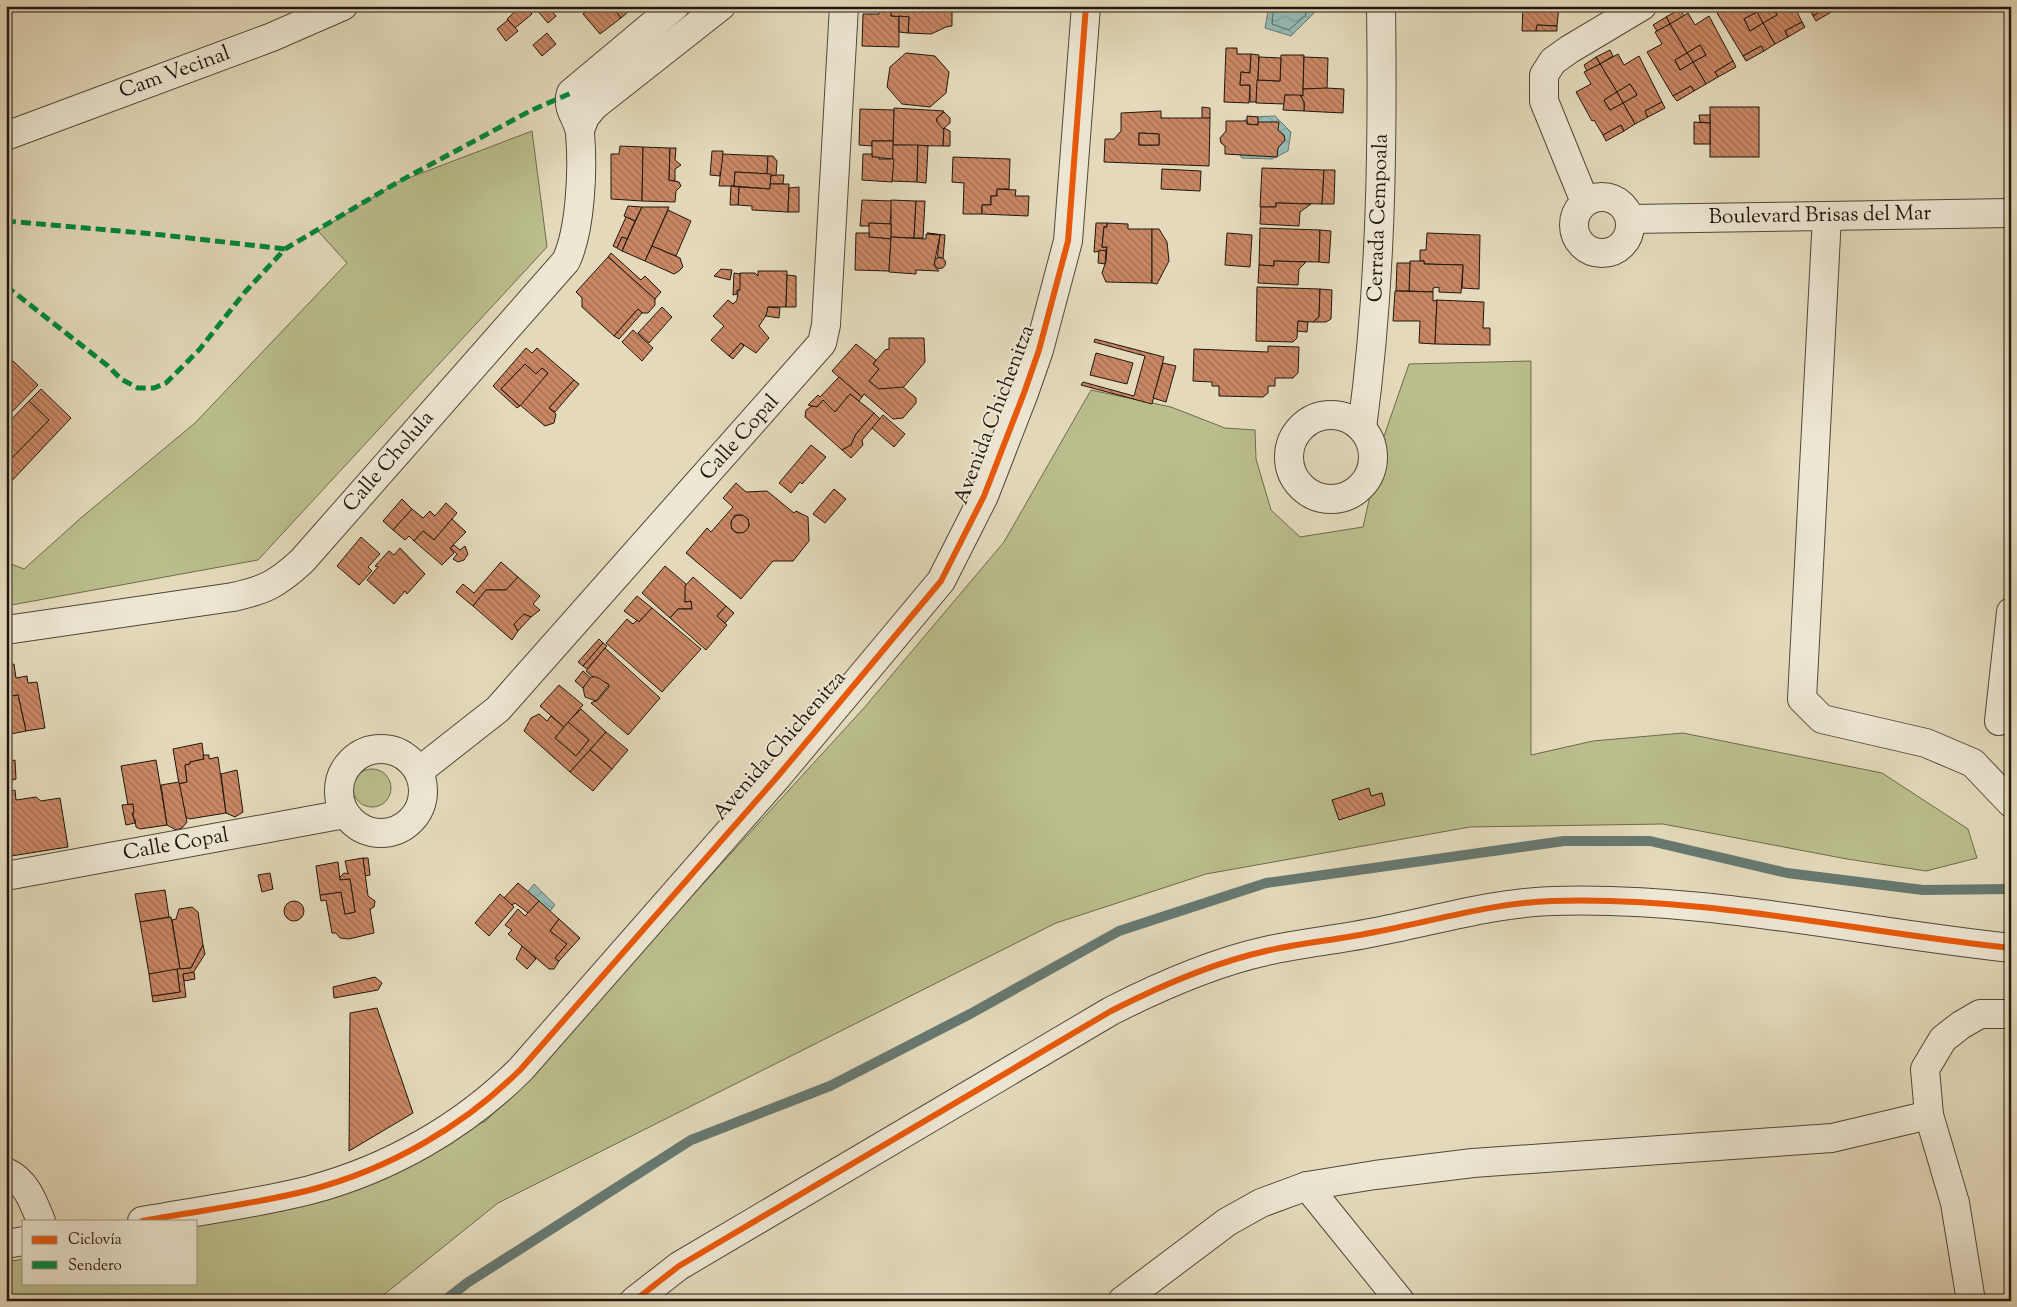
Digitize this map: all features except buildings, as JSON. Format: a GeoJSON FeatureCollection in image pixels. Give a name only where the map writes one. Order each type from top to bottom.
{"type":"FeatureCollection","features":[{"type":"Feature","properties":{"kind":"street","name":"Cam Vecinal"},"geometry":{"type":"LineString","coordinates":[[6,136],[272,37],[344,6]]}},
{"type":"Feature","properties":{"kind":"street","name":"Calle Cholula"},"geometry":{"type":"LineString","coordinates":[[6,630],[232,597],[260,591],[281,580],[302,561],[566,261],[576,238],[581,164],[580,130],[569,106],[571,93],[675,6]]}},
{"type":"Feature","properties":{"kind":"street"},"geometry":{"type":"LineString","coordinates":[[580,130],[585,117],[594,106],[721,6]]}},
{"type":"Feature","properties":{"kind":"street","name":"Calle Copal"},"geometry":{"type":"LineString","coordinates":[[419,771],[498,709],[822,343],[826,325],[844,6]]}},
{"type":"Feature","properties":{"kind":"street","name":"Avenida Chichenitza"},"geometry":{"type":"LineString","coordinates":[[148,1220],[273,1198],[336,1181],[424,1144],[477,1109],[521,1069],[778,776],[941,581],[984,496],[1040,350],[1060,275],[1068,241],[1086,6]]}},
{"type":"Feature","properties":{"kind":"street","name":"Cerrada Cempoala"},"geometry":{"type":"LineString","coordinates":[[1362,428],[1376,314],[1380,202],[1381,6]]}},
{"type":"Feature","properties":{"kind":"street"},"geometry":{"type":"LineString","coordinates":[[1585,202],[1544,100],[1544,75],[1554,60],[1629,10]]}},
{"type":"Feature","properties":{"kind":"street"},"geometry":{"type":"LineString","coordinates":[[1598,197],[1612,198],[1624,206],[1630,219],[1630,231],[1624,242],[1616,249],[1604,253],[1592,250],[1582,244],[1576,234],[1574,222],[1577,211],[1585,202],[1598,197]]}},
{"type":"Feature","properties":{"kind":"street","name":"Boulevard Brisas del Mar"},"geometry":{"type":"LineString","coordinates":[[1630,219],[2011,213]]}},
{"type":"Feature","properties":{"kind":"street"},"geometry":{"type":"LineString","coordinates":[[1827,216],[1802,699],[1822,719],[1926,743],[1973,763],[2011,803]]}},
{"type":"Feature","properties":{"kind":"street"},"geometry":{"type":"LineString","coordinates":[[1999,721],[2011,612]]}},
{"type":"Feature","properties":{"kind":"street"},"geometry":{"type":"LineString","coordinates":[[386,749],[399,753],[410,760],[419,771],[423,784],[423,798],[419,812],[410,823],[400,830],[388,833],[364,830],[353,823],[345,814],[340,801],[339,788],[342,775],[349,763],[360,755],[372,750],[386,749]]}},
{"type":"Feature","properties":{"kind":"street","name":"Calle Copal"},"geometry":{"type":"LineString","coordinates":[[6,876],[345,814]]}},
{"type":"Feature","properties":{"kind":"street"},"geometry":{"type":"LineString","coordinates":[[634,1301],[679,1266],[1111,1010],[1221,963],[1266,951],[1372,933],[1503,905],[1593,901],[1725,909],[1928,939],[2011,948]]}},
{"type":"Feature","properties":{"kind":"street"},"geometry":{"type":"LineString","coordinates":[[1971,1301],[1955,1203],[1929,1115],[1925,1070],[1943,1039],[1980,1014],[2011,1014]]}},
{"type":"Feature","properties":{"kind":"street"},"geometry":{"type":"LineString","coordinates":[[1122,1301],[1227,1222],[1261,1204],[1307,1186],[1375,1175],[1473,1163],[1832,1138],[1929,1115]]}},
{"type":"Feature","properties":{"kind":"street"},"geometry":{"type":"LineString","coordinates":[[6,1172],[18,1177],[33,1202],[41,1220]]}},
{"type":"Feature","properties":{"kind":"street"},"geometry":{"type":"LineString","coordinates":[[1307,1186],[1400,1301]]}},
{"type":"Feature","properties":{"kind":"street"},"geometry":{"type":"LineString","coordinates":[[6,1244],[22,1241]]}},
{"type":"Feature","properties":{"kind":"green space"},"geometry":{"type":"Polygon","coordinates":[[[532,131],[547,247],[258,560],[6,606],[6,562],[24,569],[82,517],[195,423],[347,263],[318,231],[398,182],[532,131]]]}},
{"type":"Feature","properties":{"kind":"green space"},"geometry":{"type":"Polygon","coordinates":[[[1531,361],[1531,755],[1593,741],[1683,733],[1882,773],[1968,829],[1977,858],[1926,871],[1847,859],[1663,824],[1470,827],[1206,874],[1056,923],[498,1203],[376,1301],[6,1301],[6,1262],[22,1259],[22,1284],[198,1284],[198,1221],[318,1195],[486,1121],[864,708],[1004,542],[1091,390],[1171,407],[1225,428],[1255,430],[1256,459],[1271,510],[1300,537],[1363,527],[1382,442],[1409,364],[1531,361]]]}},
{"type":"Feature","properties":{"kind":"green space"},"geometry":{"type":"Polygon","coordinates":[[[372,769],[386,774],[391,788],[386,802],[372,807],[358,802],[353,788],[358,774],[372,769]]]}},
{"type":"Feature","properties":{"kind":"water"},"geometry":{"type":"Polygon","coordinates":[[[1269,6],[1306,6],[1315,12],[1291,36],[1265,28],[1269,6]]]}},
{"type":"Feature","properties":{"kind":"water"},"geometry":{"type":"Polygon","coordinates":[[[1275,116],[1291,132],[1288,151],[1272,159],[1242,158],[1237,151],[1240,124],[1249,117],[1275,116]]]}},
{"type":"Feature","properties":{"kind":"water"},"geometry":{"type":"Polygon","coordinates":[[[534,884],[555,905],[543,920],[520,901],[534,884]]]}},
{"type":"Feature","properties":{"kind":"waterway"},"geometry":{"type":"LineString","coordinates":[[444,1301],[467,1283],[691,1140],[830,1086],[970,1014],[1119,931],[1266,883],[1564,841],[1650,841],[1787,873],[1923,890],[2011,889]]}},
{"type":"Feature","properties":{"kind":"marked path"},"geometry":{"type":"LineString","coordinates":[[6,286],[108,366],[121,379],[138,388],[154,388],[166,383],[199,350],[245,292],[285,249],[398,182],[530,111],[571,93]]}},
{"type":"Feature","properties":{"kind":"marked path"},"geometry":{"type":"LineString","coordinates":[[6,221],[154,234],[285,249]]}},
{"type":"Feature","properties":{"kind":"cycle path"},"geometry":{"type":"LineString","coordinates":[[148,1220],[268,1199],[310,1190],[339,1181],[396,1158],[423,1143],[450,1127],[499,1090],[521,1069],[778,776],[941,581],[984,496],[1024,393],[1039,350],[1068,241],[1086,6]]}},
{"type":"Feature","properties":{"kind":"cycle path"},"geometry":{"type":"LineString","coordinates":[[634,1301],[679,1266],[1111,1011],[1187,976],[1246,956],[1279,948],[1393,929],[1483,909],[1529,902],[1552,901],[1610,901],[1725,909],[2011,948]]}}]}
